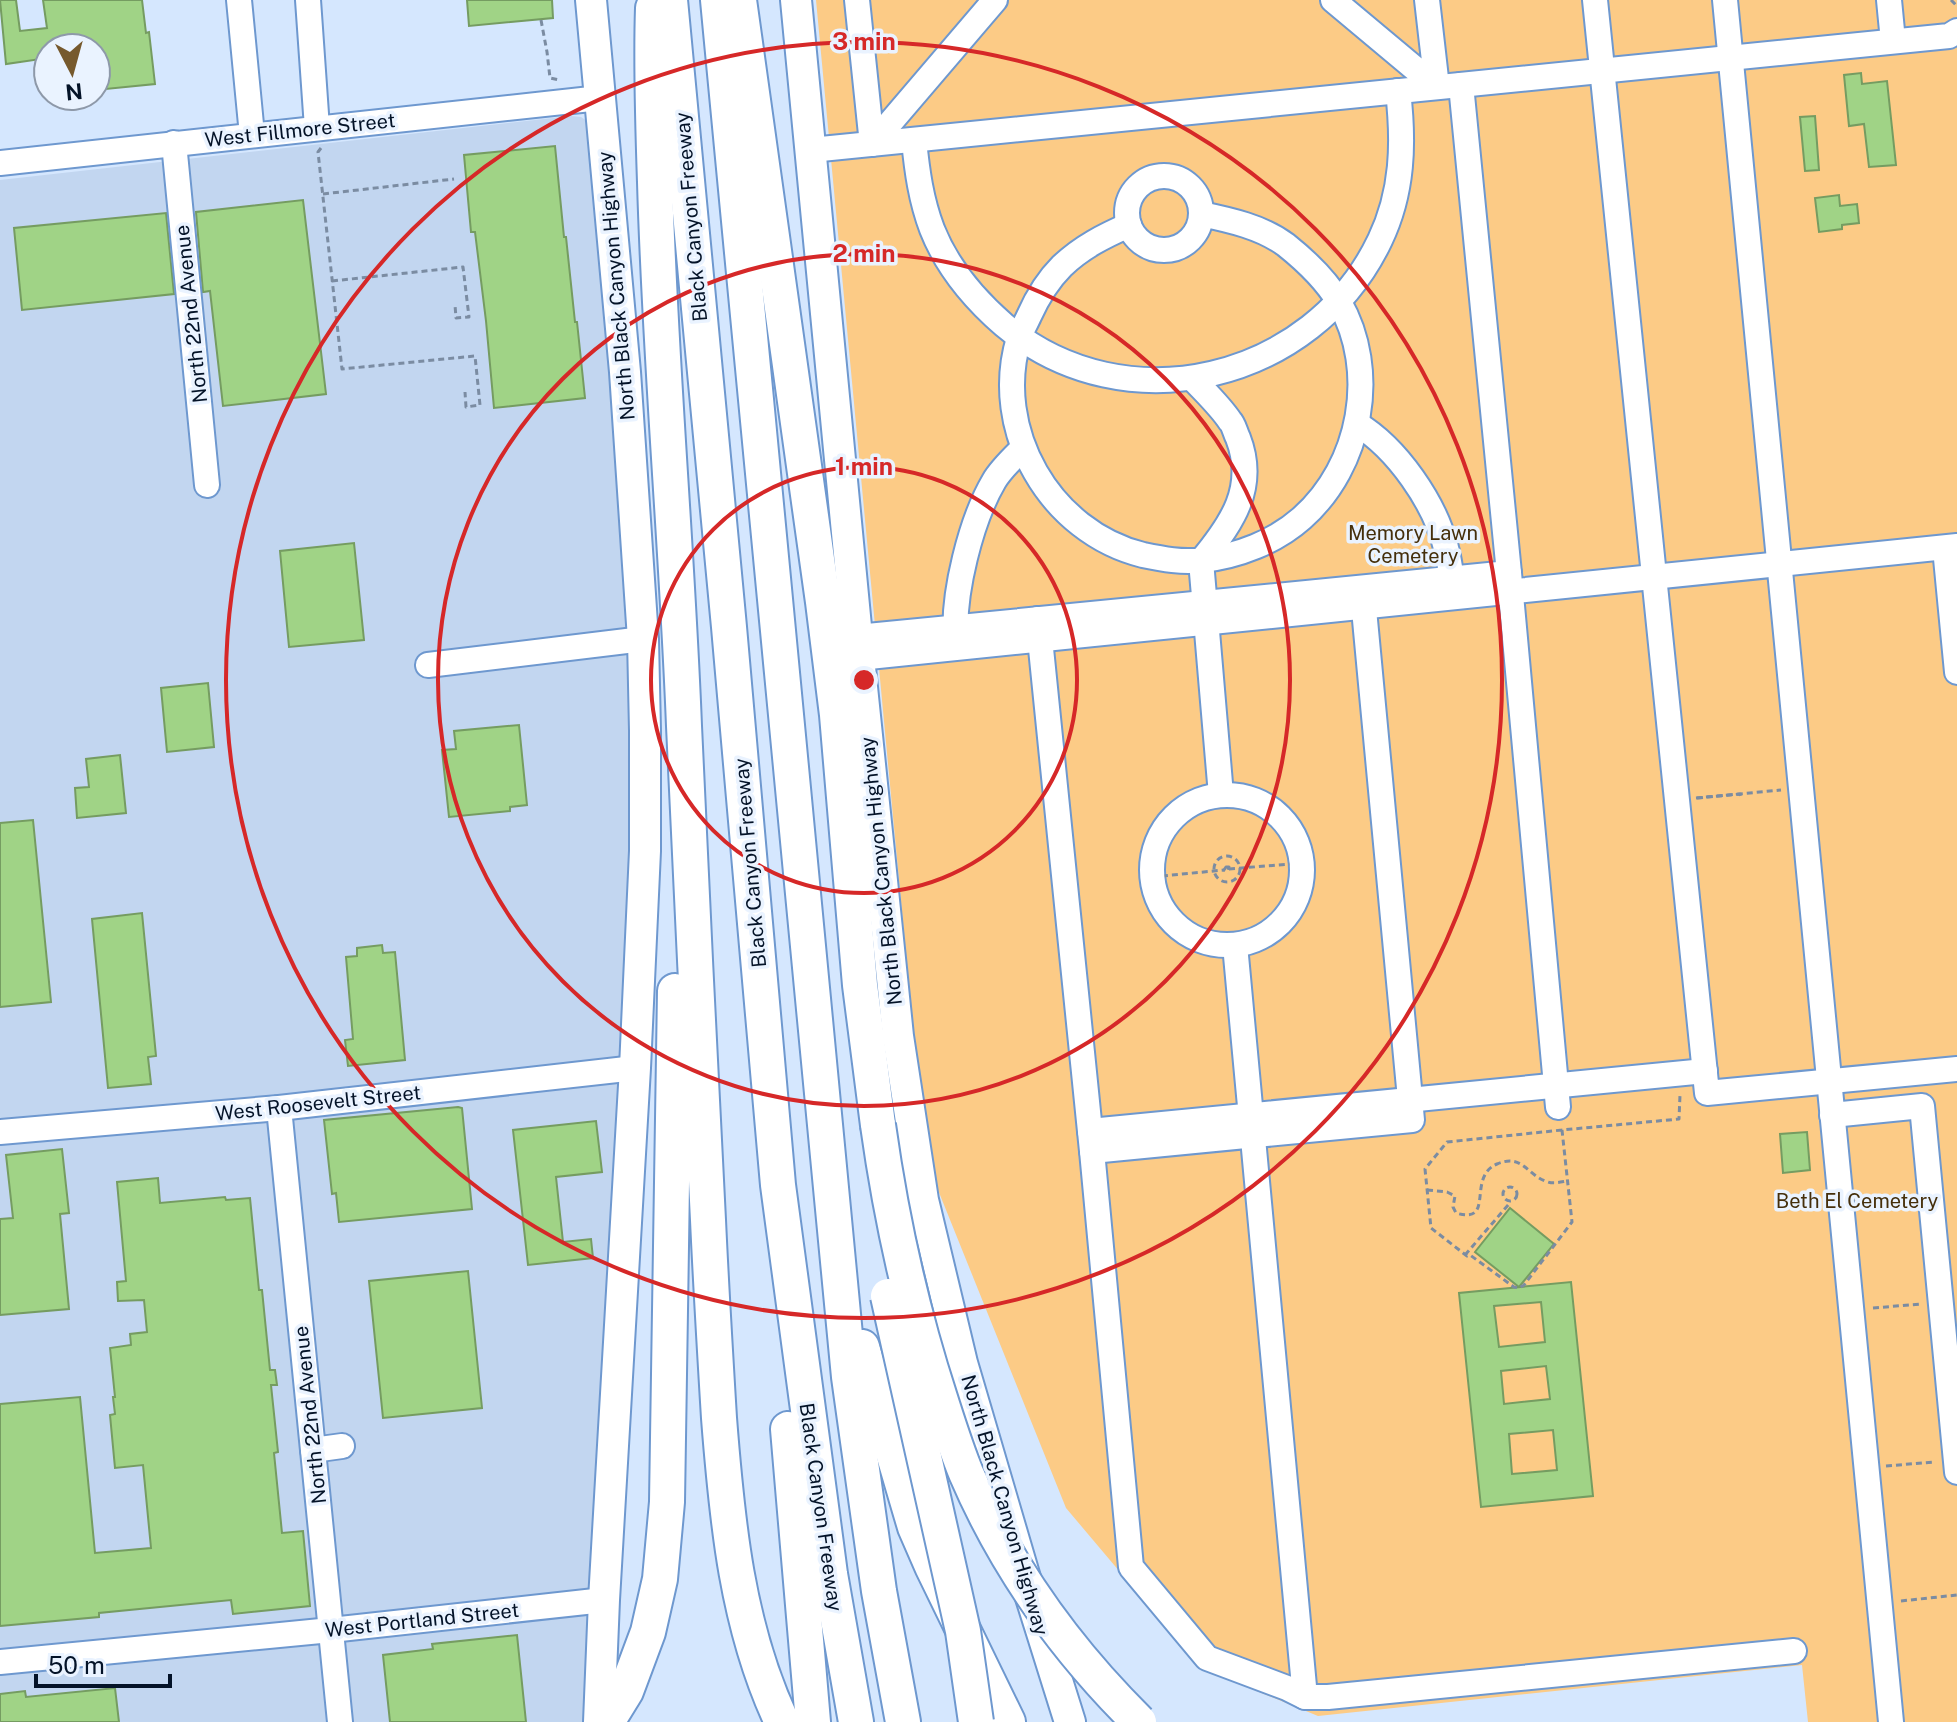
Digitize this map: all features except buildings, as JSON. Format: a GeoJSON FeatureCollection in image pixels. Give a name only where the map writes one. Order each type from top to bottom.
{"type":"FeatureCollection","features":[{"type":"Feature","properties":{"kind":"highway"},"geometry":{"type":"LineString","coordinates":[[653,0],[651,65],[658,282],[681,653],[713,1333],[724,1484],[739,1585],[759,1664],[782,1722]]}},
{"type":"Feature","properties":{"kind":"highway","name":"Black Canyon Freeway"},"geometry":{"type":"LineString","coordinates":[[670,0],[778,1185],[828,1562],[856,1722]]}},
{"type":"Feature","properties":{"kind":"highway"},"geometry":{"type":"LineString","coordinates":[[718,0],[849,1377],[879,1591],[903,1722]]}},
{"type":"Feature","properties":{"kind":"highway"},"geometry":{"type":"LineString","coordinates":[[739,0],[837,715],[860,985],[877,1243],[963,1631],[976,1722]]}},
{"type":"Feature","properties":{"kind":"highway"},"geometry":{"type":"LineString","coordinates":[[607,1722],[626,1691],[648,1632],[660,1579],[667,1502],[677,902],[686,795]]}},
{"type":"Feature","properties":{"kind":"highway"},"geometry":{"type":"LineString","coordinates":[[870,1126],[911,1302],[965,1472],[1011,1560],[1054,1626],[1106,1690],[1139,1722]]}},
{"type":"Feature","properties":{"kind":"highway"},"geometry":{"type":"LineString","coordinates":[[778,1185],[782,1345],[813,1722]]}},
{"type":"Feature","properties":{"kind":"highway"},"geometry":{"type":"LineString","coordinates":[[837,1264],[915,1527],[1008,1722]]}},
{"type":"Feature","properties":{"kind":"main road","name":"North Black Canyon Highway"},"geometry":{"type":"LineString","coordinates":[[591,0],[625,372],[643,639],[645,731],[645,851],[635,1068],[599,1722]]}},
{"type":"Feature","properties":{"kind":"main road","name":"North Black Canyon Highway"},"geometry":{"type":"LineString","coordinates":[[796,0],[898,1036],[923,1200],[962,1363],[1070,1722]]}},
{"type":"Feature","properties":{"kind":"street"},"geometry":{"type":"LineString","coordinates":[[239,0],[252,135]]}},
{"type":"Feature","properties":{"kind":"street"},"geometry":{"type":"LineString","coordinates":[[308,0],[320,137]]}},
{"type":"Feature","properties":{"kind":"street"},"geometry":{"type":"LineString","coordinates":[[857,0],[872,144]]}},
{"type":"Feature","properties":{"kind":"street"},"geometry":{"type":"LineString","coordinates":[[872,144],[995,0]]}},
{"type":"Feature","properties":{"kind":"street"},"geometry":{"type":"LineString","coordinates":[[1333,0],[1449,86]]}},
{"type":"Feature","properties":{"kind":"street"},"geometry":{"type":"LineString","coordinates":[[1427,0],[1449,86],[1510,582],[1559,1108]]}},
{"type":"Feature","properties":{"kind":"street"},"geometry":{"type":"LineString","coordinates":[[1595,0],[1707,1093],[1957,1069]]}},
{"type":"Feature","properties":{"kind":"street"},"geometry":{"type":"LineString","coordinates":[[1725,0],[1891,1722]]}},
{"type":"Feature","properties":{"kind":"street"},"geometry":{"type":"LineString","coordinates":[[1889,0],[1893,41]]}},
{"type":"Feature","properties":{"kind":"street"},"geometry":{"type":"LineString","coordinates":[[811,150],[1949,36],[1957,31]]}},
{"type":"Feature","properties":{"kind":"street"},"geometry":{"type":"LineString","coordinates":[[914,140],[919,186],[932,230],[954,272],[983,308],[1019,338],[1059,360],[1102,375],[1147,381],[1193,379],[1247,364],[1296,339],[1339,302],[1362,272],[1381,239],[1394,203],[1401,166],[1403,128],[1398,91]]}},
{"type":"Feature","properties":{"kind":"street","name":"West Fillmore Street"},"geometry":{"type":"LineString","coordinates":[[0,163],[252,135],[320,137],[600,98]]}},
{"type":"Feature","properties":{"kind":"street","name":"North 22nd Avenue"},"geometry":{"type":"LineString","coordinates":[[174,143],[207,485]]}},
{"type":"Feature","properties":{"kind":"street"},"geometry":{"type":"LineString","coordinates":[[1165,176],[1176,178],[1195,192],[1201,214],[1195,234],[1179,247],[1159,250],[1140,242],[1133,234],[1127,213],[1134,192],[1142,183],[1165,176]]}},
{"type":"Feature","properties":{"kind":"street"},"geometry":{"type":"LineString","coordinates":[[1129,225],[1092,242],[1061,267],[1036,300],[1019,338],[1013,373],[1014,411],[1023,448],[1040,481],[1063,510],[1093,534],[1127,551],[1163,560],[1201,561],[1237,554],[1271,539],[1302,518],[1327,491],[1345,459],[1357,424],[1360,374],[1349,325],[1339,302],[1314,269],[1283,243],[1247,225],[1201,214]]}},
{"type":"Feature","properties":{"kind":"street"},"geometry":{"type":"LineString","coordinates":[[1193,379],[1231,422],[1244,454],[1244,488],[1233,518],[1201,561],[1221,795]]}},
{"type":"Feature","properties":{"kind":"street"},"geometry":{"type":"LineString","coordinates":[[1357,424],[1379,440],[1416,485],[1446,546],[1452,579]]}},
{"type":"Feature","properties":{"kind":"street"},"geometry":{"type":"LineString","coordinates":[[956,638],[957,603],[970,535],[994,479],[1023,448]]}},
{"type":"Feature","properties":{"kind":"street"},"geometry":{"type":"LineString","coordinates":[[858,647],[1510,582],[1654,577],[1951,547],[1957,672]]}},
{"type":"Feature","properties":{"kind":"street"},"geometry":{"type":"LineString","coordinates":[[1363,597],[1452,579],[1510,582]]}},
{"type":"Feature","properties":{"kind":"street"},"geometry":{"type":"LineString","coordinates":[[1363,597],[1411,1110]]}},
{"type":"Feature","properties":{"kind":"street"},"geometry":{"type":"LineString","coordinates":[[1039,629],[1131,1567],[1207,1658],[1305,1697],[1344,1696],[1794,1651]]}},
{"type":"Feature","properties":{"kind":"street"},"geometry":{"type":"LineString","coordinates":[[428,665],[643,639]]}},
{"type":"Feature","properties":{"kind":"street"},"geometry":{"type":"LineString","coordinates":[[1221,795],[1247,797],[1271,808],[1290,826],[1301,850],[1302,863],[1303,876],[1297,901],[1282,923],[1260,938],[1235,945],[1211,944],[1189,936],[1171,920],[1158,900],[1152,877],[1153,853],[1162,831],[1177,813],[1198,800],[1221,795]]}},
{"type":"Feature","properties":{"kind":"street"},"geometry":{"type":"LineString","coordinates":[[1235,945],[1305,1697]]}},
{"type":"Feature","properties":{"kind":"street","name":"West Roosevelt Street"},"geometry":{"type":"LineString","coordinates":[[0,1132],[279,1108],[635,1068]]}},
{"type":"Feature","properties":{"kind":"street"},"geometry":{"type":"LineString","coordinates":[[1091,1141],[1411,1110],[1559,1108],[1705,1071]]}},
{"type":"Feature","properties":{"kind":"street"},"geometry":{"type":"LineString","coordinates":[[1832,1115],[1922,1106],[1956,1466]]}},
{"type":"Feature","properties":{"kind":"street","name":"North 22nd Avenue"},"geometry":{"type":"LineString","coordinates":[[279,1108],[340,1722]]}},
{"type":"Feature","properties":{"kind":"street"},"geometry":{"type":"LineString","coordinates":[[313,1450],[342,1446]]}},
{"type":"Feature","properties":{"kind":"street","name":"West Portland Street"},"geometry":{"type":"LineString","coordinates":[[0,1662],[604,1600]]}},
{"type":"Feature","properties":{"kind":"path"},"geometry":{"type":"LineString","coordinates":[[1951,0],[1957,6]]}},
{"type":"Feature","properties":{"kind":"path"},"geometry":{"type":"LineString","coordinates":[[541,20],[550,78]]}},
{"type":"Feature","properties":{"kind":"path"},"geometry":{"type":"LineString","coordinates":[[320,137],[318,152],[342,369],[475,356],[480,405],[466,407],[465,392]]}},
{"type":"Feature","properties":{"kind":"path"},"geometry":{"type":"LineString","coordinates":[[323,194],[454,179]]}},
{"type":"Feature","properties":{"kind":"path"},"geometry":{"type":"LineString","coordinates":[[332,281],[463,267],[469,317],[456,318],[455,305]]}},
{"type":"Feature","properties":{"kind":"path"},"geometry":{"type":"LineString","coordinates":[[1677,800],[1801,788]]}},
{"type":"Feature","properties":{"kind":"path"},"geometry":{"type":"LineString","coordinates":[[1677,800],[1740,794],[1741,798]]}},
{"type":"Feature","properties":{"kind":"path"},"geometry":{"type":"LineString","coordinates":[[1226,856],[1235,859],[1240,868],[1237,879],[1226,883],[1220,881],[1214,870],[1217,861],[1226,856]]}},
{"type":"Feature","properties":{"kind":"path"},"geometry":{"type":"LineString","coordinates":[[1152,877],[1302,863]]}},
{"type":"Feature","properties":{"kind":"path"},"geometry":{"type":"LineString","coordinates":[[1559,1108],[1572,1222],[1524,1285],[1514,1287],[1431,1228],[1425,1169],[1447,1142],[1559,1108],[1679,1119],[1680,1095]]}},
{"type":"Feature","properties":{"kind":"path"},"geometry":{"type":"LineString","coordinates":[[1427,1190],[1455,1196],[1453,1207],[1456,1213],[1464,1215],[1478,1211],[1480,1184],[1495,1165],[1510,1161],[1521,1163],[1545,1181],[1567,1181]]}},
{"type":"Feature","properties":{"kind":"path"},"geometry":{"type":"LineString","coordinates":[[1465,1255],[1509,1201]]}},
{"type":"Feature","properties":{"kind":"path"},"geometry":{"type":"LineString","coordinates":[[1851,1310],[1941,1302]]}},
{"type":"Feature","properties":{"kind":"path"},"geometry":{"type":"LineString","coordinates":[[1866,1468],[1956,1466]]}},
{"type":"Feature","properties":{"kind":"path"},"geometry":{"type":"LineString","coordinates":[[1880,1603],[1957,1595]]}},
{"type":"Feature","properties":{"kind":"shaded area"},"geometry":{"type":"Polygon","coordinates":[[[571,116],[587,121],[591,131],[630,584],[635,839],[591,1722],[0,1722],[0,180],[571,116]]]}},
{"type":"Feature","properties":{"kind":"green space","name":"Memory Lawn Cemetery"},"geometry":{"type":"Polygon","coordinates":[[[816,0],[1957,0],[1957,1722],[1808,1722],[1802,1665],[1318,1716],[1201,1668],[1066,1508],[934,1180],[919,1092],[816,0]]]}},
{"type":"Feature","properties":{"kind":"park label","name":"Beth El Cemetery"},"geometry":{"type":"Point","coordinates":[1857,1201]}}]}
